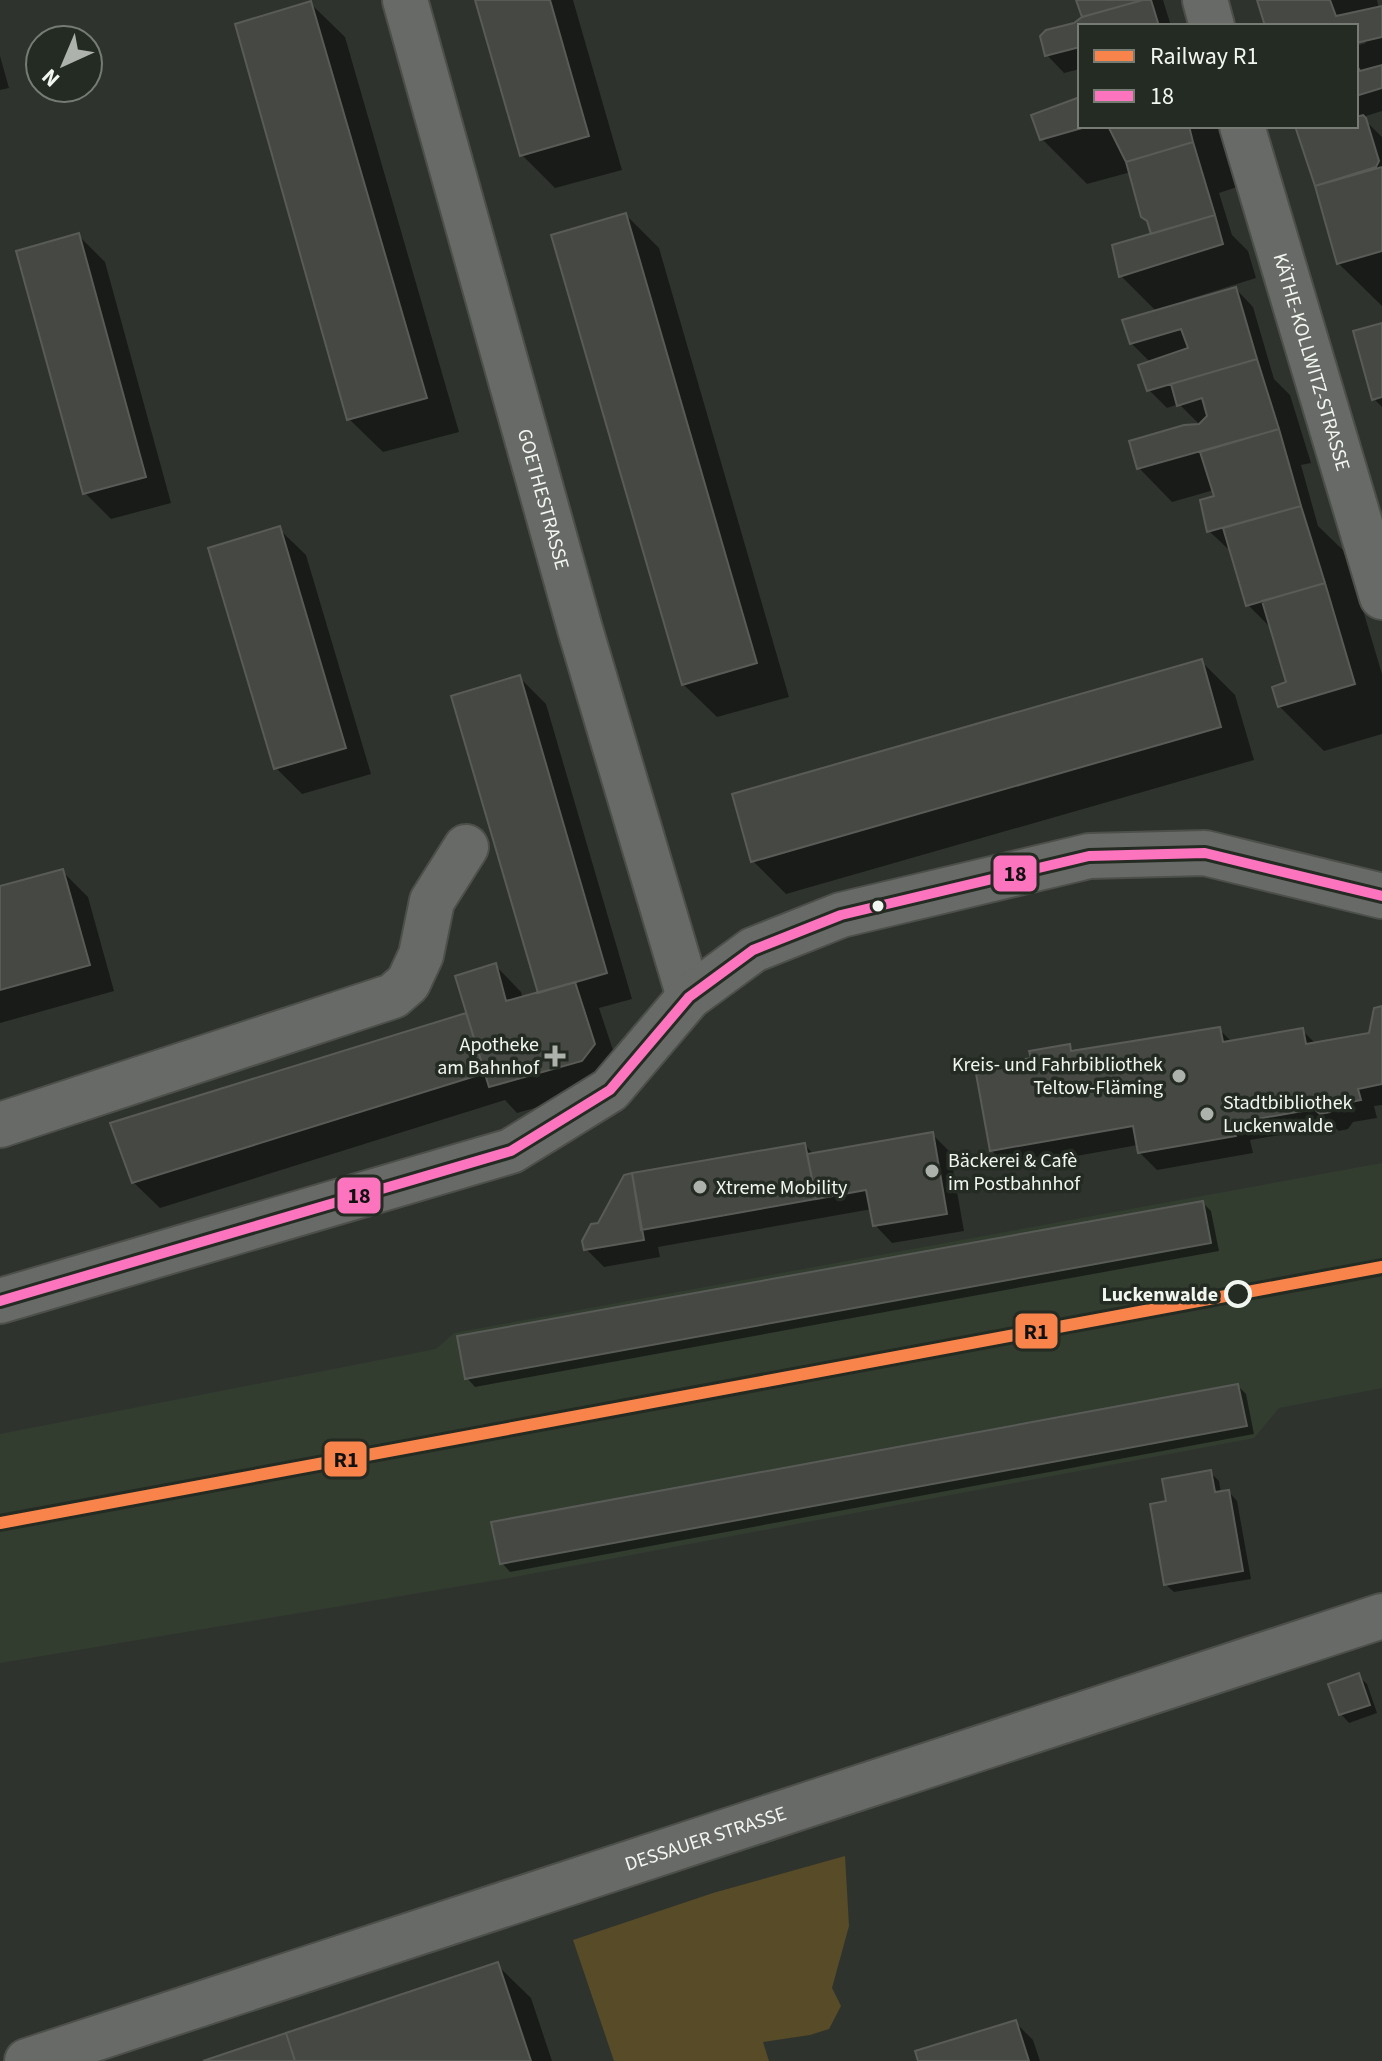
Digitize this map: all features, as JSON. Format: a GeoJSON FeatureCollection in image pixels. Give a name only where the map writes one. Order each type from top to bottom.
{"type":"FeatureCollection","features":[{"type":"Feature","properties":{"kind":"street","name":"GOETHESTRASSE"},"geometry":{"type":"LineString","coordinates":[[405,0],[580,629],[689,997]]}},
{"type":"Feature","properties":{"kind":"street"},"geometry":{"type":"LineString","coordinates":[[1205,0],[1211,24]]}},
{"type":"Feature","properties":{"kind":"street","name":"KÄTHE-KOLLWITZ-STRASSE"},"geometry":{"type":"LineString","coordinates":[[1243,128],[1372,527],[1382,597]]}},
{"type":"Feature","properties":{"kind":"street"},"geometry":{"type":"LineString","coordinates":[[0,1125],[393,996],[408,983],[415,969],[421,955],[432,901],[466,847]]}},
{"type":"Feature","properties":{"kind":"street"},"geometry":{"type":"LineString","coordinates":[[0,1301],[511,1151],[610,1090],[689,997],[753,950],[841,915],[1089,856],[1205,853],[1382,896]]}},
{"type":"Feature","properties":{"kind":"street","name":"DESSAUER STRASSE"},"geometry":{"type":"LineString","coordinates":[[27,2061],[1382,1616]]}},
{"type":"Feature","properties":{"kind":"shaded area"},"geometry":{"type":"Polygon","coordinates":[[[1382,1163],[1382,1388],[1279,1408],[1254,1438],[509,1578],[0,1663],[0,1434],[436,1349],[454,1333],[1382,1163]]]}},
{"type":"Feature","properties":{"kind":"shaded area"},"geometry":{"type":"Polygon","coordinates":[[[845,1856],[849,1926],[832,1988],[841,2006],[829,2029],[763,2042],[769,2061],[614,2061],[573,1940],[713,1893],[845,1856]]]}},
{"type":"Feature","properties":{"kind":"building"},"geometry":{"type":"Polygon","coordinates":[[[475,0],[550,0],[589,136],[520,156],[475,0]]]}},
{"type":"Feature","properties":{"kind":"building"},"geometry":{"type":"Polygon","coordinates":[[[1076,0],[1143,0],[1082,17],[1076,0]]]}},
{"type":"Feature","properties":{"kind":"building"},"geometry":{"type":"Polygon","coordinates":[[[1151,0],[1158,24],[1078,24],[1078,48],[1045,56],[1040,36],[1046,30],[1074,23],[1082,17],[1151,0]]]}},
{"type":"Feature","properties":{"kind":"building"},"geometry":{"type":"Polygon","coordinates":[[[1257,0],[1330,0],[1336,16],[1382,6],[1382,37],[1358,43],[1358,24],[1264,24],[1257,0]]]}},
{"type":"Feature","properties":{"kind":"building"},"geometry":{"type":"Polygon","coordinates":[[[311,1],[427,398],[347,420],[235,24],[311,1]]]}},
{"type":"Feature","properties":{"kind":"building"},"geometry":{"type":"Polygon","coordinates":[[[1382,65],[1382,88],[1358,95],[1358,68],[1360,71],[1382,65]]]}},
{"type":"Feature","properties":{"kind":"building"},"geometry":{"type":"Polygon","coordinates":[[[1078,98],[1078,128],[1082,128],[1040,140],[1031,115],[1078,98]]]}},
{"type":"Feature","properties":{"kind":"building"},"geometry":{"type":"Polygon","coordinates":[[[1358,116],[1366,118],[1379,161],[1376,167],[1315,186],[1296,128],[1358,128],[1358,116]]]}},
{"type":"Feature","properties":{"kind":"building"},"geometry":{"type":"Polygon","coordinates":[[[1109,128],[1190,128],[1193,142],[1126,162],[1109,128]]]}},
{"type":"Feature","properties":{"kind":"building"},"geometry":{"type":"Polygon","coordinates":[[[1193,142],[1215,215],[1151,234],[1147,221],[1141,217],[1126,162],[1193,142]]]}},
{"type":"Feature","properties":{"kind":"building"},"geometry":{"type":"Polygon","coordinates":[[[1382,167],[1382,251],[1337,264],[1315,186],[1382,167]]]}},
{"type":"Feature","properties":{"kind":"building"},"geometry":{"type":"Polygon","coordinates":[[[626,213],[757,663],[682,685],[551,235],[626,213]]]}},
{"type":"Feature","properties":{"kind":"building"},"geometry":{"type":"Polygon","coordinates":[[[1215,215],[1223,244],[1119,277],[1112,245],[1215,215]]]}},
{"type":"Feature","properties":{"kind":"building"},"geometry":{"type":"Polygon","coordinates":[[[79,233],[146,477],[83,494],[16,251],[79,233]]]}},
{"type":"Feature","properties":{"kind":"building"},"geometry":{"type":"Polygon","coordinates":[[[1236,287],[1257,359],[1147,391],[1138,365],[1188,348],[1181,329],[1130,344],[1122,320],[1236,287]]]}},
{"type":"Feature","properties":{"kind":"building"},"geometry":{"type":"Polygon","coordinates":[[[1382,323],[1382,397],[1372,400],[1353,331],[1382,323]]]}},
{"type":"Feature","properties":{"kind":"building"},"geometry":{"type":"Polygon","coordinates":[[[1257,359],[1279,429],[1137,469],[1129,441],[1184,425],[1199,424],[1207,416],[1202,398],[1177,406],[1171,384],[1257,359]]]}},
{"type":"Feature","properties":{"kind":"building"},"geometry":{"type":"Polygon","coordinates":[[[1279,429],[1301,506],[1207,532],[1200,500],[1214,496],[1200,452],[1279,429]]]}},
{"type":"Feature","properties":{"kind":"building"},"geometry":{"type":"Polygon","coordinates":[[[1301,506],[1325,583],[1246,606],[1223,528],[1301,506]]]}},
{"type":"Feature","properties":{"kind":"building"},"geometry":{"type":"Polygon","coordinates":[[[280,526],[346,748],[274,769],[208,548],[280,526]]]}},
{"type":"Feature","properties":{"kind":"building"},"geometry":{"type":"Polygon","coordinates":[[[1325,583],[1355,684],[1278,707],[1272,687],[1286,682],[1262,601],[1325,583]]]}},
{"type":"Feature","properties":{"kind":"building"},"geometry":{"type":"Polygon","coordinates":[[[1202,659],[1221,727],[751,862],[732,794],[1202,659]]]}},
{"type":"Feature","properties":{"kind":"building"},"geometry":{"type":"Polygon","coordinates":[[[520,675],[607,973],[538,993],[451,696],[520,675]]]}},
{"type":"Feature","properties":{"kind":"building"},"geometry":{"type":"Polygon","coordinates":[[[63,869],[90,965],[0,990],[0,886],[63,869]]]}},
{"type":"Feature","properties":{"kind":"building"},"geometry":{"type":"Polygon","coordinates":[[[496,963],[506,1001],[575,982],[595,1044],[582,1061],[489,1087],[455,976],[496,963]]]}},
{"type":"Feature","properties":{"kind":"building","name":"Kreis- und Fahrbibliothek Teltow-Fläming"},"geometry":{"type":"Polygon","coordinates":[[[1382,1006],[1382,1084],[1358,1089],[1361,1100],[1335,1105],[1330,1112],[1320,1114],[1314,1109],[1234,1123],[1236,1136],[1138,1153],[1133,1126],[990,1151],[975,1068],[1031,1058],[1029,1051],[1070,1044],[1071,1051],[1220,1027],[1223,1042],[1303,1028],[1306,1044],[1369,1033],[1374,1008],[1382,1006]]]}},
{"type":"Feature","properties":{"kind":"building"},"geometry":{"type":"Polygon","coordinates":[[[466,1013],[485,1073],[132,1183],[110,1123],[466,1013]]]}},
{"type":"Feature","properties":{"kind":"building"},"geometry":{"type":"Polygon","coordinates":[[[933,1132],[947,1214],[873,1226],[866,1190],[816,1199],[807,1154],[933,1132]]]}},
{"type":"Feature","properties":{"kind":"building"},"geometry":{"type":"Polygon","coordinates":[[[805,1143],[816,1199],[641,1230],[632,1173],[805,1143]]]}},
{"type":"Feature","properties":{"kind":"building"},"geometry":{"type":"Polygon","coordinates":[[[632,1173],[644,1240],[584,1250],[582,1241],[591,1224],[598,1223],[624,1175],[632,1173]]]}},
{"type":"Feature","properties":{"kind":"building"},"geometry":{"type":"Polygon","coordinates":[[[1203,1201],[1211,1243],[465,1379],[457,1336],[1203,1201]]]}},
{"type":"Feature","properties":{"kind":"building"},"geometry":{"type":"Polygon","coordinates":[[[1238,1384],[1247,1426],[500,1564],[491,1522],[1238,1384]]]}},
{"type":"Feature","properties":{"kind":"building"},"geometry":{"type":"Polygon","coordinates":[[[1211,1470],[1215,1492],[1229,1490],[1243,1571],[1164,1585],[1150,1504],[1166,1501],[1162,1479],[1211,1470]]]}},
{"type":"Feature","properties":{"kind":"building"},"geometry":{"type":"Polygon","coordinates":[[[1359,1673],[1370,1705],[1339,1715],[1328,1684],[1359,1673]]]}},
{"type":"Feature","properties":{"kind":"building"},"geometry":{"type":"Polygon","coordinates":[[[498,1962],[531,2061],[295,2061],[286,2033],[498,1962]]]}},
{"type":"Feature","properties":{"kind":"building"},"geometry":{"type":"Polygon","coordinates":[[[1016,2020],[1029,2061],[918,2061],[915,2051],[1016,2020]]]}},
{"type":"Feature","properties":{"kind":"building"},"geometry":{"type":"Polygon","coordinates":[[[286,2033],[295,2061],[203,2061],[286,2033]]]}},
{"type":"Feature","properties":{"kind":"rail line","name":"R1"},"geometry":{"type":"LineString","coordinates":[[0,1523],[1382,1267]]}},
{"type":"Feature","properties":{"kind":"transit line","name":"18"},"geometry":{"type":"LineString","coordinates":[[0,1301],[511,1151],[610,1090],[689,997],[753,950],[841,915],[1089,856],[1205,853],[1382,896]]}},
{"type":"Feature","properties":{"kind":"place","name":"Apotheke am Bahnhof"},"geometry":{"type":"Point","coordinates":[555,1056]}},
{"type":"Feature","properties":{"kind":"place","name":"Kreis- und Fahrbibliothek Teltow-Fläming"},"geometry":{"type":"Point","coordinates":[1179,1076]}},
{"type":"Feature","properties":{"kind":"place","name":"Stadtbibliothek Luckenwalde"},"geometry":{"type":"Point","coordinates":[1207,1114]}},
{"type":"Feature","properties":{"kind":"place","name":"Bäckerei & Cafè im Postbahnhof"},"geometry":{"type":"Point","coordinates":[932,1171]}},
{"type":"Feature","properties":{"kind":"place","name":"Xtreme Mobility"},"geometry":{"type":"Point","coordinates":[700,1187]}},
{"type":"Feature","properties":{"kind":"place","name":"Luckenwalde"},"geometry":{"type":"Point","coordinates":[1238,1294]}}]}
